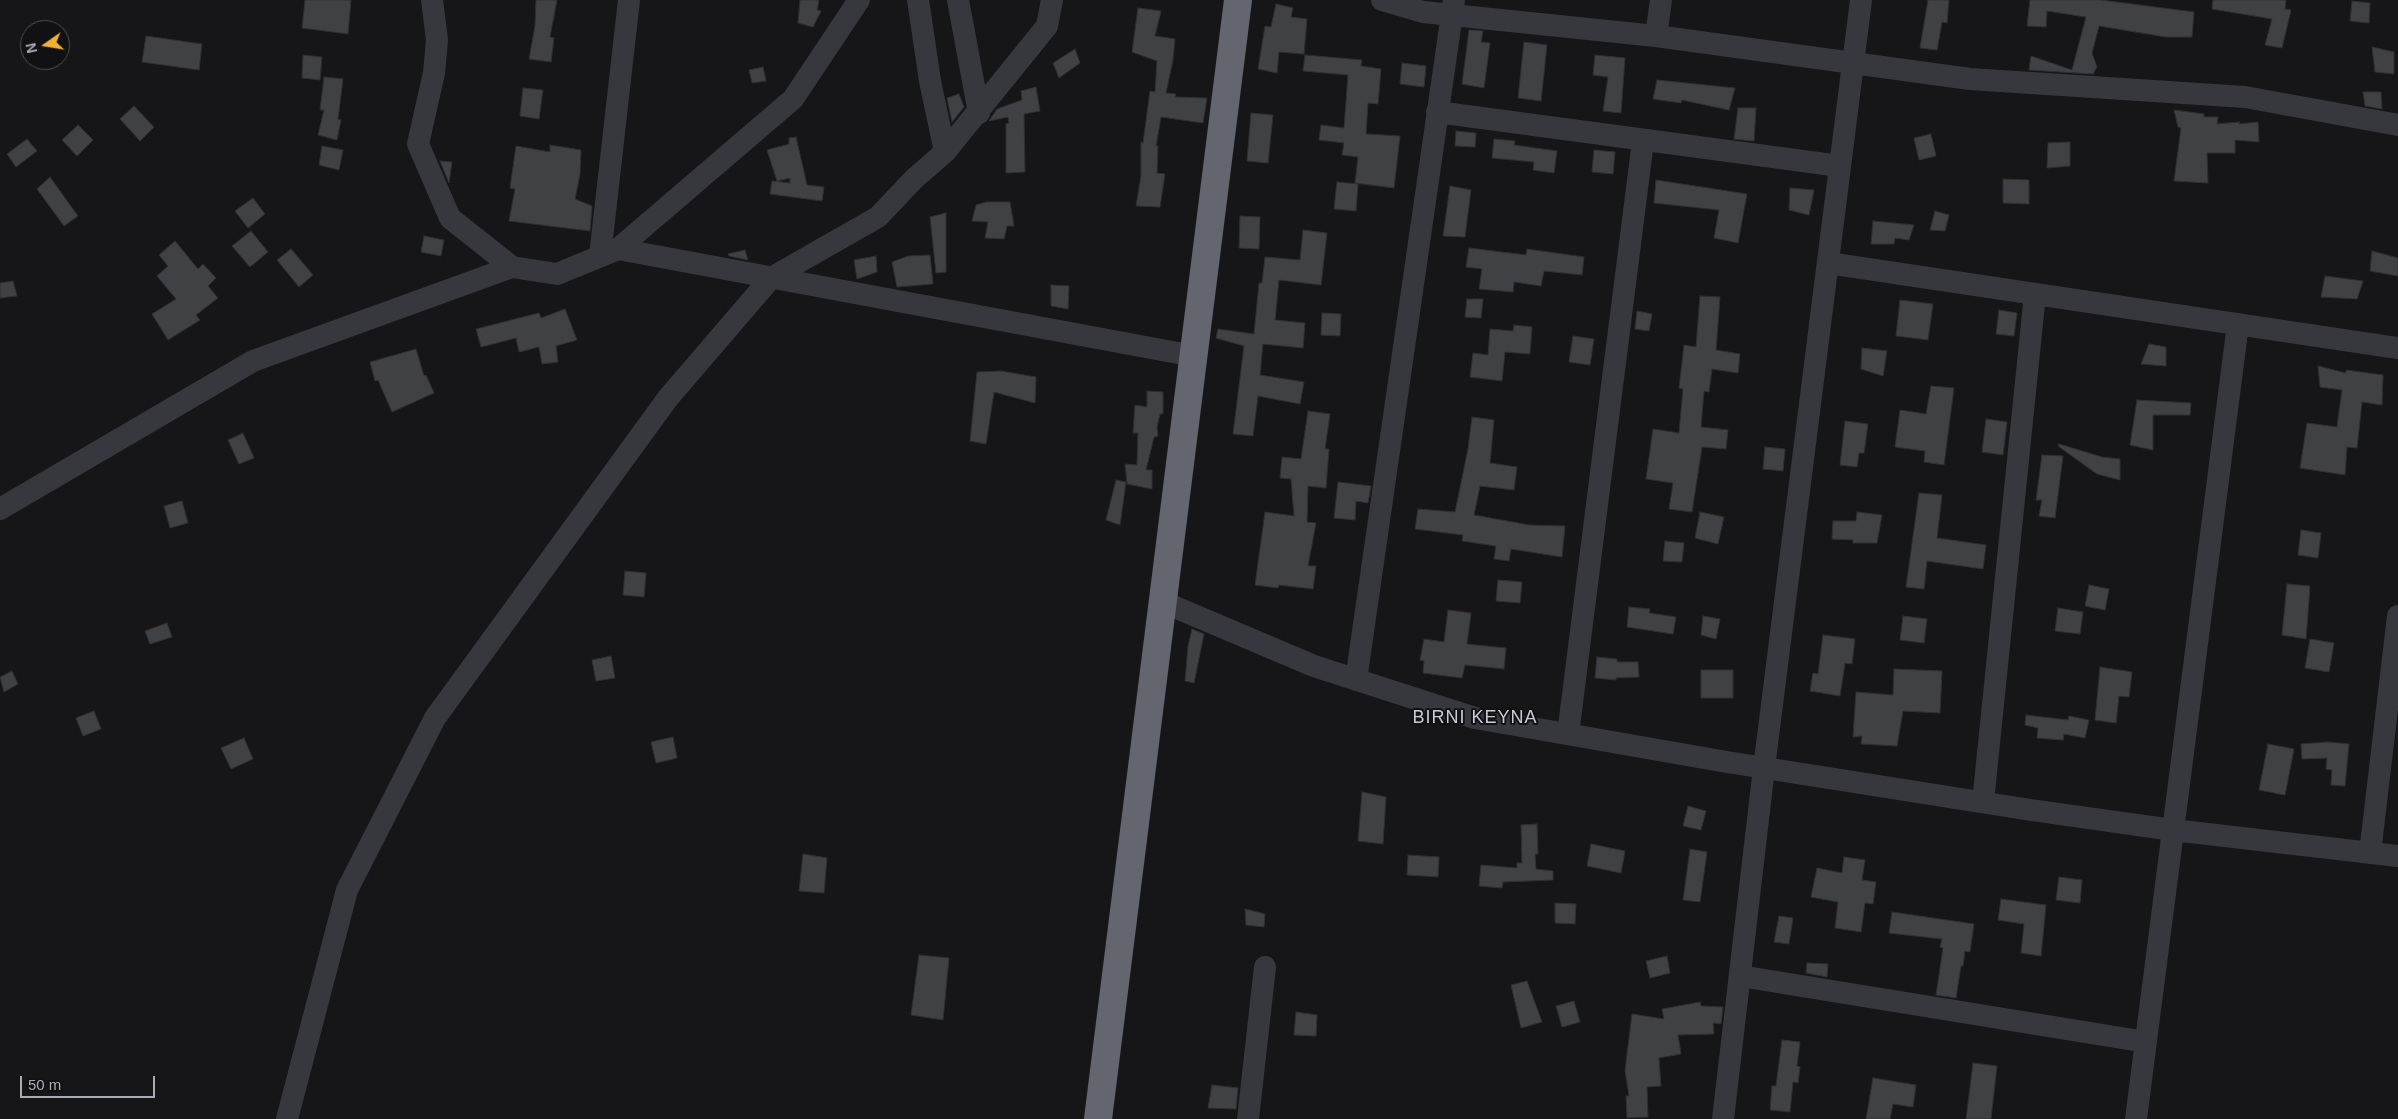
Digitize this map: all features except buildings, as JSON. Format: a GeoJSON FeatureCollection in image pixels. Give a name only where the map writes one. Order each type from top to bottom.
{"type":"FeatureCollection","features":[{"type":"Feature","properties":{"kind":"highway"},"geometry":{"type":"LineString","coordinates":[[1098,1119],[1238,0]]}},
{"type":"Feature","properties":{"kind":"street"},"geometry":{"type":"LineString","coordinates":[[432,0],[436,48],[434,72],[418,144],[450,218],[512,267]]}},
{"type":"Feature","properties":{"kind":"street"},"geometry":{"type":"LineString","coordinates":[[609,252],[629,0]]}},
{"type":"Feature","properties":{"kind":"street"},"geometry":{"type":"LineString","coordinates":[[0,509],[253,361],[512,267],[557,274],[609,252],[793,99],[859,0]]}},
{"type":"Feature","properties":{"kind":"street"},"geometry":{"type":"LineString","coordinates":[[918,0],[930,81],[945,152]]}},
{"type":"Feature","properties":{"kind":"street"},"geometry":{"type":"LineString","coordinates":[[958,0],[979,113]]}},
{"type":"Feature","properties":{"kind":"street"},"geometry":{"type":"LineString","coordinates":[[287,1119],[347,890],[435,718],[668,398],[771,278],[878,217],[914,179],[945,152],[979,113],[1047,26],[1052,0]]}},
{"type":"Feature","properties":{"kind":"street"},"geometry":{"type":"LineString","coordinates":[[1382,0],[1422,12],[1452,7],[1970,79],[2245,96],[2398,125]]}},
{"type":"Feature","properties":{"kind":"street"},"geometry":{"type":"LineString","coordinates":[[1656,36],[1661,0]]}},
{"type":"Feature","properties":{"kind":"street"},"geometry":{"type":"LineString","coordinates":[[1723,1119],[1764,768],[1861,0]]}},
{"type":"Feature","properties":{"kind":"street"},"geometry":{"type":"LineString","coordinates":[[1356,680],[1452,7]]}},
{"type":"Feature","properties":{"kind":"street"},"geometry":{"type":"LineString","coordinates":[[1437,112],[1840,166]]}},
{"type":"Feature","properties":{"kind":"street"},"geometry":{"type":"LineString","coordinates":[[1568,734],[1643,140]]}},
{"type":"Feature","properties":{"kind":"street"},"geometry":{"type":"LineString","coordinates":[[609,252],[771,278],[1194,356]]}},
{"type":"Feature","properties":{"kind":"street"},"geometry":{"type":"LineString","coordinates":[[1828,263],[2398,348]]}},
{"type":"Feature","properties":{"kind":"street"},"geometry":{"type":"LineString","coordinates":[[1983,802],[2035,294]]}},
{"type":"Feature","properties":{"kind":"street"},"geometry":{"type":"LineString","coordinates":[[2136,1119],[2238,324]]}},
{"type":"Feature","properties":{"kind":"street"},"geometry":{"type":"LineString","coordinates":[[1163,602],[1314,666],[1475,718],[1764,768],[1983,802],[2173,830],[2398,856]]}},
{"type":"Feature","properties":{"kind":"street"},"geometry":{"type":"LineString","coordinates":[[2370,853],[2398,616]]}},
{"type":"Feature","properties":{"kind":"street"},"geometry":{"type":"LineString","coordinates":[[1248,1119],[1265,967]]}},
{"type":"Feature","properties":{"kind":"street"},"geometry":{"type":"LineString","coordinates":[[1740,976],[2146,1042]]}},
{"type":"Feature","properties":{"kind":"district","name":"BIRNI KEYNA"},"geometry":{"type":"Point","coordinates":[1475,718]}}]}
